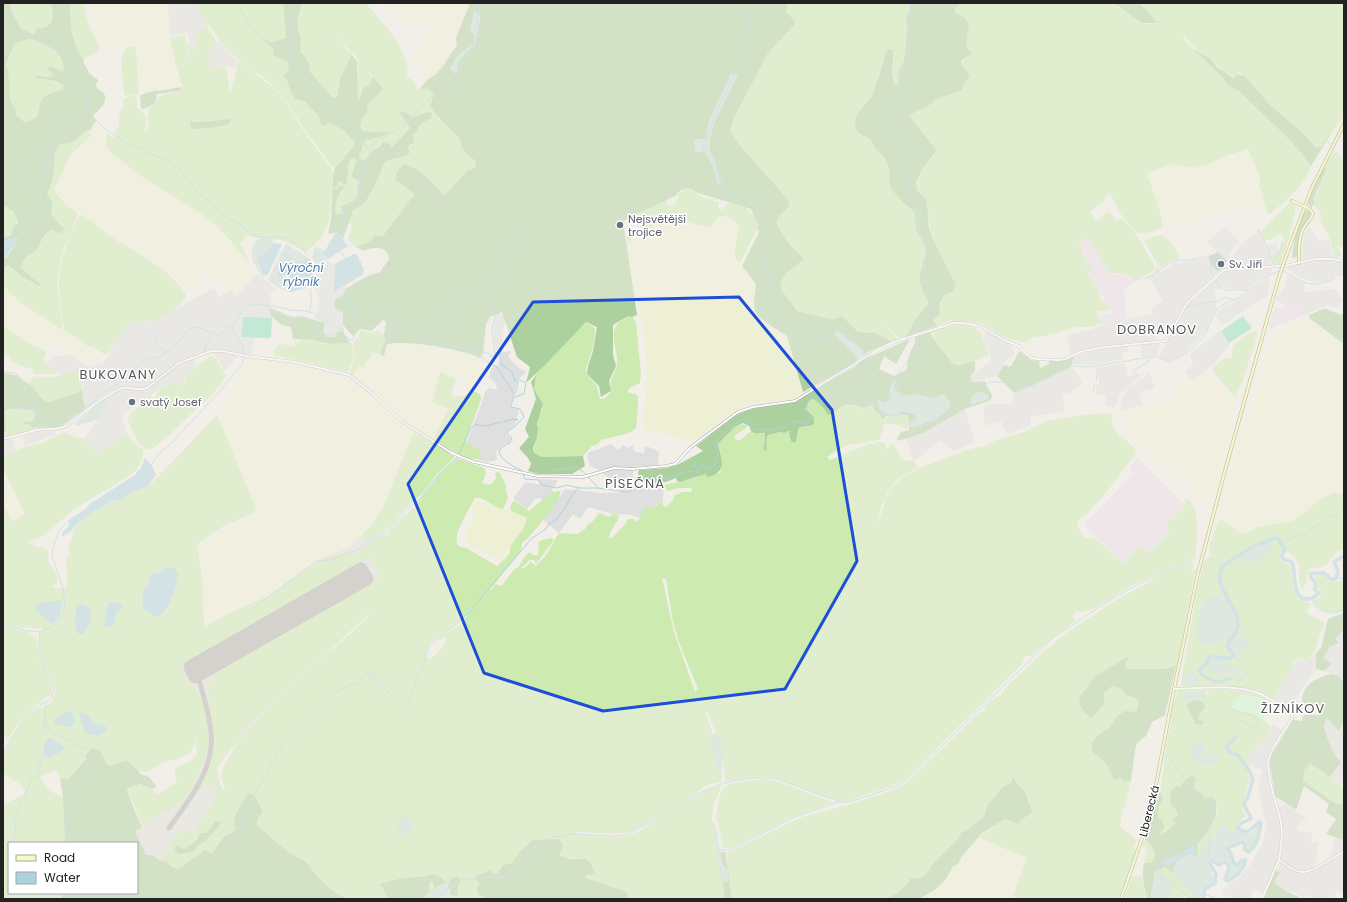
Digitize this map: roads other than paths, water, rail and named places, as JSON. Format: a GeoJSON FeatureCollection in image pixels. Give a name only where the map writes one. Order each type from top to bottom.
{"type":"FeatureCollection","features":[{"type":"Feature","properties":{"kind":"main road","name":"Liberecká"},"geometry":{"type":"LineString","coordinates":[[1121,899],[1145,830],[1156,785],[1174,689],[1206,540],[1279,277],[1304,206],[1318,173],[1344,124]]}},
{"type":"Feature","properties":{"kind":"main road"},"geometry":{"type":"LineString","coordinates":[[1292,201],[1310,209],[1313,214],[1305,225],[1300,236],[1299,263]]}},
{"type":"Feature","properties":{"kind":"street"},"geometry":{"type":"LineString","coordinates":[[1285,266],[1315,259],[1344,261]]}},
{"type":"Feature","properties":{"kind":"street"},"geometry":{"type":"LineString","coordinates":[[3,438],[21,435],[40,429],[53,430],[66,426],[119,389],[127,387],[140,390],[147,388],[179,363],[205,353],[222,351],[246,356],[295,362],[348,375],[372,393],[400,420],[450,452],[474,462],[538,476],[582,477],[614,468],[632,469],[670,466],[676,464],[691,448],[738,412],[753,407],[795,401],[872,353],[894,342],[954,323],[980,326],[1004,340],[1019,346],[1030,357],[1036,359],[1059,360],[1083,351],[1166,341],[1187,302],[1224,270],[1280,266]]}},
{"type":"Feature","properties":{"kind":"street"},"geometry":{"type":"LineString","coordinates":[[1174,689],[1232,688],[1250,690],[1261,694],[1290,712],[1292,715],[1290,722],[1272,750],[1268,762],[1273,795],[1282,830],[1282,844],[1280,860],[1262,899]]}},
{"type":"Feature","properties":{"kind":"street"},"geometry":{"type":"LineString","coordinates":[[1280,860],[1301,872],[1312,870],[1344,852]]}},
{"type":"Feature","properties":{"kind":"water"},"geometry":{"type":"Polygon","coordinates":[[[336,232],[348,246],[328,259],[323,254],[336,232]]]}},
{"type":"Feature","properties":{"kind":"water"},"geometry":{"type":"Polygon","coordinates":[[[14,237],[19,238],[5,258],[3,256],[3,243],[14,237]]]}},
{"type":"Feature","properties":{"kind":"water"},"geometry":{"type":"Polygon","coordinates":[[[274,243],[282,244],[267,276],[264,275],[257,260],[262,254],[269,251],[271,245],[274,243]]]}},
{"type":"Feature","properties":{"kind":"water"},"geometry":{"type":"Polygon","coordinates":[[[354,254],[357,255],[364,269],[362,275],[335,291],[335,264],[354,254]]]}},
{"type":"Feature","properties":{"kind":"water","name":"Výroční rybník"},"geometry":{"type":"Polygon","coordinates":[[[308,258],[310,260],[316,282],[314,285],[289,292],[290,281],[288,276],[284,275],[278,277],[278,272],[308,258]]]}},
{"type":"Feature","properties":{"kind":"water"},"geometry":{"type":"Polygon","coordinates":[[[145,458],[152,466],[156,475],[147,487],[131,492],[121,501],[112,500],[98,511],[92,512],[74,525],[73,529],[62,537],[62,533],[68,527],[70,519],[86,509],[90,504],[135,475],[141,468],[145,458]]]}},
{"type":"Feature","properties":{"kind":"water"},"geometry":{"type":"Polygon","coordinates":[[[169,567],[175,569],[178,573],[176,585],[165,611],[155,617],[152,613],[143,609],[143,593],[148,586],[149,579],[152,574],[161,572],[165,568],[169,567]]]}},
{"type":"Feature","properties":{"kind":"water"},"geometry":{"type":"Polygon","coordinates":[[[58,600],[61,601],[59,616],[53,623],[50,623],[36,610],[36,605],[42,602],[52,602],[58,600]]]}},
{"type":"Feature","properties":{"kind":"water"},"geometry":{"type":"Polygon","coordinates":[[[110,602],[119,603],[123,605],[123,608],[116,613],[114,625],[105,628],[104,624],[108,604],[110,602]]]}},
{"type":"Feature","properties":{"kind":"water"},"geometry":{"type":"Polygon","coordinates":[[[82,604],[90,608],[91,611],[90,622],[83,634],[77,633],[75,624],[77,608],[82,604]]]}},
{"type":"Feature","properties":{"kind":"water"},"geometry":{"type":"Polygon","coordinates":[[[69,711],[72,712],[75,721],[71,727],[54,723],[55,719],[69,711]]]}},
{"type":"Feature","properties":{"kind":"water"},"geometry":{"type":"Polygon","coordinates":[[[81,712],[87,714],[93,723],[105,726],[107,729],[105,732],[97,735],[85,732],[79,715],[81,712]]]}},
{"type":"Feature","properties":{"kind":"water"},"geometry":{"type":"Polygon","coordinates":[[[49,737],[65,748],[49,758],[43,755],[45,742],[49,737]]]}},
{"type":"Feature","properties":{"kind":"water"},"geometry":{"type":"Polygon","coordinates":[[[1190,845],[1194,846],[1196,854],[1195,857],[1190,853],[1173,864],[1163,864],[1163,861],[1181,854],[1190,845]]]}},
{"type":"Feature","properties":{"kind":"waterway"},"geometry":{"type":"LineString","coordinates":[[238,3],[249,25],[261,38],[282,48],[290,54],[314,92],[324,104],[349,122],[369,151],[369,157],[360,177],[357,199],[344,208],[342,238]]}},
{"type":"Feature","properties":{"kind":"waterway"},"geometry":{"type":"LineString","coordinates":[[288,51],[292,36],[289,3]]}},
{"type":"Feature","properties":{"kind":"waterway"},"geometry":{"type":"LineString","coordinates":[[475,38],[479,3]]}},
{"type":"Feature","properties":{"kind":"waterway"},"geometry":{"type":"LineString","coordinates":[[747,3],[751,19],[745,36],[739,65],[715,115],[707,138],[707,150],[716,168],[723,192],[744,197],[756,209],[762,220],[765,231],[762,257],[770,283],[769,290],[763,301],[763,306],[783,322],[802,332],[819,337],[825,336],[832,330],[840,332],[861,347],[866,354]]}},
{"type":"Feature","properties":{"kind":"waterway"},"geometry":{"type":"LineString","coordinates":[[911,3],[907,51],[898,82],[900,90],[910,97],[909,99],[893,107],[890,115],[894,131],[912,159],[906,185],[907,191],[917,212],[920,232],[927,255],[923,283],[925,290],[932,298],[934,306],[931,312],[916,326],[916,334]]}},
{"type":"Feature","properties":{"kind":"waterway"},"geometry":{"type":"LineString","coordinates":[[40,33],[45,43]]}},
{"type":"Feature","properties":{"kind":"waterway"},"geometry":{"type":"LineString","coordinates":[[25,35],[54,48],[66,59],[72,69],[77,85],[88,97],[89,107],[93,117],[108,132],[133,146],[164,159],[179,168],[197,192],[211,202],[230,220],[240,224],[252,235],[261,237],[283,237],[290,240],[309,255]]}},
{"type":"Feature","properties":{"kind":"waterway"},"geometry":{"type":"LineString","coordinates":[[448,82],[457,73],[475,41]]}},
{"type":"Feature","properties":{"kind":"waterway"},"geometry":{"type":"LineString","coordinates":[[89,96],[98,89]]}},
{"type":"Feature","properties":{"kind":"waterway"},"geometry":{"type":"LineString","coordinates":[[369,149],[377,140],[402,128],[436,92]]}},
{"type":"Feature","properties":{"kind":"waterway"},"geometry":{"type":"LineString","coordinates":[[17,238],[36,209],[53,145],[70,133],[88,107]]}},
{"type":"Feature","properties":{"kind":"waterway"},"geometry":{"type":"LineString","coordinates":[[53,144],[58,121]]}},
{"type":"Feature","properties":{"kind":"waterway"},"geometry":{"type":"LineString","coordinates":[[706,150],[704,150],[703,143],[707,139]]}},
{"type":"Feature","properties":{"kind":"waterway"},"geometry":{"type":"LineString","coordinates":[[1333,148],[1344,161]]}},
{"type":"Feature","properties":{"kind":"waterway"},"geometry":{"type":"LineString","coordinates":[[41,156],[45,171]]}},
{"type":"Feature","properties":{"kind":"waterway"},"geometry":{"type":"LineString","coordinates":[[30,174],[37,196]]}},
{"type":"Feature","properties":{"kind":"waterway"},"geometry":{"type":"LineString","coordinates":[[1259,229],[1269,251],[1270,259]]}},
{"type":"Feature","properties":{"kind":"waterway"},"geometry":{"type":"LineString","coordinates":[[493,294],[495,277],[510,253],[517,238]]}},
{"type":"Feature","properties":{"kind":"waterway"},"geometry":{"type":"LineString","coordinates":[[1271,265],[1282,247],[1282,241]]}},
{"type":"Feature","properties":{"kind":"waterway"},"geometry":{"type":"LineString","coordinates":[[340,250],[345,258]]}},
{"type":"Feature","properties":{"kind":"waterway"},"geometry":{"type":"LineString","coordinates":[[278,252],[297,263]]}},
{"type":"Feature","properties":{"kind":"waterway"},"geometry":{"type":"LineString","coordinates":[[311,257],[325,254]]}},
{"type":"Feature","properties":{"kind":"waterway"},"geometry":{"type":"LineString","coordinates":[[1143,279],[1148,278],[1173,262],[1182,260],[1196,260]]}},
{"type":"Feature","properties":{"kind":"waterway"},"geometry":{"type":"LineString","coordinates":[[1210,264],[1213,277]]}},
{"type":"Feature","properties":{"kind":"waterway"},"geometry":{"type":"LineString","coordinates":[[1158,357],[1168,362],[1190,350],[1203,338],[1213,317],[1221,306],[1245,294],[1273,273],[1284,271],[1308,284],[1320,283],[1335,278]]}},
{"type":"Feature","properties":{"kind":"waterway"},"geometry":{"type":"LineString","coordinates":[[1338,276],[1344,274]]}},
{"type":"Feature","properties":{"kind":"waterway"},"geometry":{"type":"LineString","coordinates":[[1133,278],[1140,279]]}},
{"type":"Feature","properties":{"kind":"waterway"},"geometry":{"type":"LineString","coordinates":[[1216,280],[1223,289],[1248,291]]}},
{"type":"Feature","properties":{"kind":"waterway"},"geometry":{"type":"LineString","coordinates":[[346,288],[358,326]]}},
{"type":"Feature","properties":{"kind":"waterway"},"geometry":{"type":"LineString","coordinates":[[310,311],[311,290]]}},
{"type":"Feature","properties":{"kind":"waterway"},"geometry":{"type":"LineString","coordinates":[[427,328],[435,326],[445,318],[453,327],[457,317],[458,299],[469,298],[475,291],[479,290],[493,294],[496,313],[492,328],[494,350],[495,353],[497,352],[500,354],[500,363],[512,372],[515,381],[517,382]]}},
{"type":"Feature","properties":{"kind":"waterway"},"geometry":{"type":"LineString","coordinates":[[1199,304],[1217,301],[1226,297],[1233,300]]}},
{"type":"Feature","properties":{"kind":"waterway"},"geometry":{"type":"LineString","coordinates":[[3,372],[16,373],[21,378],[26,391],[31,398],[33,406],[44,424],[49,424],[57,420],[68,419],[83,410],[109,389],[129,377],[140,364],[149,359],[159,357],[165,353],[177,343],[190,328],[198,328],[220,335],[227,327],[235,322],[246,307],[254,304],[265,305],[292,317],[310,319],[316,324],[318,332],[323,334],[337,334],[338,329],[343,328],[344,335],[351,340],[354,338],[359,327],[372,327],[378,316],[383,314],[392,319],[393,327],[396,323],[398,325],[397,328],[388,331],[390,336],[394,339],[398,338],[401,333],[407,330],[407,327],[413,324],[417,330],[423,327],[426,329],[427,331],[422,340],[423,343],[434,342],[448,344],[474,352],[488,362]]}},
{"type":"Feature","properties":{"kind":"waterway"},"geometry":{"type":"LineString","coordinates":[[268,305],[290,310],[306,311],[317,315],[327,323]]}},
{"type":"Feature","properties":{"kind":"waterway"},"geometry":{"type":"LineString","coordinates":[[1186,307],[1197,305]]}},
{"type":"Feature","properties":{"kind":"waterway"},"geometry":{"type":"LineString","coordinates":[[232,325],[233,331],[241,344]]}},
{"type":"Feature","properties":{"kind":"waterway"},"geometry":{"type":"LineString","coordinates":[[333,326],[338,327]]}},
{"type":"Feature","properties":{"kind":"waterway"},"geometry":{"type":"LineString","coordinates":[[203,353],[212,334]]}},
{"type":"Feature","properties":{"kind":"waterway"},"geometry":{"type":"LineString","coordinates":[[891,395],[897,385],[901,369],[910,358],[917,345],[917,336]]}},
{"type":"Feature","properties":{"kind":"waterway"},"geometry":{"type":"LineString","coordinates":[[155,339],[165,353]]}},
{"type":"Feature","properties":{"kind":"waterway"},"geometry":{"type":"LineString","coordinates":[[458,344],[489,353],[490,357],[495,353]]}},
{"type":"Feature","properties":{"kind":"waterway"},"geometry":{"type":"LineString","coordinates":[[151,465],[159,453],[171,444],[215,397],[242,364],[245,357],[242,346]]}},
{"type":"Feature","properties":{"kind":"waterway"},"geometry":{"type":"LineString","coordinates":[[868,356],[868,364],[872,374],[890,394],[890,399],[886,402],[882,402],[879,399]]}},
{"type":"Feature","properties":{"kind":"waterway"},"geometry":{"type":"LineString","coordinates":[[1132,371],[1147,363],[1151,356]]}},
{"type":"Feature","properties":{"kind":"waterway"},"geometry":{"type":"LineString","coordinates":[[514,396],[511,407],[520,409],[524,417],[508,431],[507,434],[512,438],[509,444],[499,450],[504,459],[511,465],[521,470],[525,479],[539,480],[542,485],[557,488],[567,485],[579,488],[596,488],[629,492],[632,490],[635,479],[640,478],[647,481],[660,480],[687,471],[697,473],[698,469],[694,466],[695,463],[703,465],[706,469],[712,467],[715,465],[718,458],[717,441],[728,430],[742,421],[749,423],[752,429],[772,430],[785,427],[794,421],[804,423],[809,422],[811,419],[810,416],[804,410],[809,400],[819,395],[820,397],[817,401],[819,404],[824,399],[831,403],[835,403],[839,399],[838,392],[842,384],[848,390],[847,396],[856,403],[862,399],[866,404],[873,403],[875,397],[877,397],[880,410],[886,413],[897,415],[902,411],[915,415],[916,418],[910,423],[911,427],[916,428],[944,418],[951,412],[955,402],[965,391],[992,382],[1001,382],[1027,387],[1034,385],[1071,366],[1089,367],[1156,356]]}},
{"type":"Feature","properties":{"kind":"waterway"},"geometry":{"type":"LineString","coordinates":[[491,364],[497,367],[514,394]]}},
{"type":"Feature","properties":{"kind":"waterway"},"geometry":{"type":"LineString","coordinates":[[1096,382],[1098,367]]}},
{"type":"Feature","properties":{"kind":"waterway"},"geometry":{"type":"LineString","coordinates":[[515,397],[524,394],[526,384],[520,380]]}},
{"type":"Feature","properties":{"kind":"waterway"},"geometry":{"type":"LineString","coordinates":[[1093,391],[1095,384]]}},
{"type":"Feature","properties":{"kind":"waterway"},"geometry":{"type":"LineString","coordinates":[[3,406],[36,410]]}},
{"type":"Feature","properties":{"kind":"waterway"},"geometry":{"type":"LineString","coordinates":[[503,422],[513,419],[518,420]]}},
{"type":"Feature","properties":{"kind":"waterway"},"geometry":{"type":"LineString","coordinates":[[459,454],[470,429],[476,424],[485,426],[500,422]]}},
{"type":"Feature","properties":{"kind":"waterway"},"geometry":{"type":"LineString","coordinates":[[247,613],[317,561],[330,560],[359,549],[368,541],[385,533],[402,517],[405,511],[420,499],[441,472],[458,457]]}},
{"type":"Feature","properties":{"kind":"waterway"},"geometry":{"type":"LineString","coordinates":[[549,469],[558,470],[577,467],[587,475]]}},
{"type":"Feature","properties":{"kind":"waterway"},"geometry":{"type":"LineString","coordinates":[[588,477],[599,488]]}},
{"type":"Feature","properties":{"kind":"waterway"},"geometry":{"type":"LineString","coordinates":[[238,836],[244,813],[283,744],[325,702],[341,689],[361,681],[367,673],[373,674],[406,702],[409,702],[430,645],[459,622],[472,609],[532,538],[546,529],[549,524],[557,519],[574,492],[579,488]]}},
{"type":"Feature","properties":{"kind":"waterway"},"geometry":{"type":"LineString","coordinates":[[1280,542],[1305,534],[1327,519],[1344,510]]}},
{"type":"Feature","properties":{"kind":"waterway"},"geometry":{"type":"LineString","coordinates":[[3,629],[15,628],[40,631],[52,627],[60,620],[64,611],[63,589],[52,553],[60,530],[71,519]]}},
{"type":"Feature","properties":{"kind":"waterway"},"geometry":{"type":"LineString","coordinates":[[1230,678],[1216,682],[1202,675],[1199,670],[1207,664],[1209,657],[1231,658],[1234,654],[1227,646],[1237,631],[1238,625],[1237,617],[1225,595],[1220,580],[1220,572],[1224,565],[1252,547],[1277,537],[1285,550],[1282,556],[1283,559],[1292,562],[1295,585],[1299,595],[1302,598],[1309,599],[1318,594],[1315,590],[1315,582],[1311,578],[1311,573],[1324,573],[1331,579],[1336,579],[1338,571],[1334,562],[1344,556]]}},
{"type":"Feature","properties":{"kind":"waterway"},"geometry":{"type":"LineString","coordinates":[[724,783],[751,778],[778,779],[843,803],[894,787],[912,775],[1054,637],[1113,598],[1141,583],[1195,559]]}},
{"type":"Feature","properties":{"kind":"waterway"},"geometry":{"type":"LineString","coordinates":[[1208,559],[1213,559],[1216,561]]}},
{"type":"Feature","properties":{"kind":"waterway"},"geometry":{"type":"LineString","coordinates":[[1217,562],[1221,568]]}},
{"type":"Feature","properties":{"kind":"waterway"},"geometry":{"type":"LineString","coordinates":[[1337,577],[1344,579]]}},
{"type":"Feature","properties":{"kind":"waterway"},"geometry":{"type":"LineString","coordinates":[[1311,599],[1320,610],[1325,612],[1334,613],[1344,609]]}},
{"type":"Feature","properties":{"kind":"waterway"},"geometry":{"type":"LineString","coordinates":[[40,632],[38,649],[45,671],[53,684],[54,690],[51,698]]}},
{"type":"Feature","properties":{"kind":"waterway"},"geometry":{"type":"LineString","coordinates":[[1234,654],[1240,652]]}},
{"type":"Feature","properties":{"kind":"waterway"},"geometry":{"type":"LineString","coordinates":[[1234,656],[1241,664]]}},
{"type":"Feature","properties":{"kind":"waterway"},"geometry":{"type":"LineString","coordinates":[[1238,680],[1241,680],[1246,675],[1246,671]]}},
{"type":"Feature","properties":{"kind":"waterway"},"geometry":{"type":"LineString","coordinates":[[369,673],[371,678],[408,709]]}},
{"type":"Feature","properties":{"kind":"waterway"},"geometry":{"type":"LineString","coordinates":[[9,742],[24,718],[31,711],[50,699]]}},
{"type":"Feature","properties":{"kind":"waterway"},"geometry":{"type":"LineString","coordinates":[[46,702],[45,722],[49,731],[89,751],[91,756],[72,789],[64,834]]}},
{"type":"Feature","properties":{"kind":"waterway"},"geometry":{"type":"LineString","coordinates":[[1231,708],[1238,712],[1253,715],[1259,720],[1257,726],[1251,727],[1242,721],[1236,722]]}},
{"type":"Feature","properties":{"kind":"waterway"},"geometry":{"type":"LineString","coordinates":[[41,733],[45,724]]}},
{"type":"Feature","properties":{"kind":"waterway"},"geometry":{"type":"LineString","coordinates":[[1203,899],[1205,889],[1215,883],[1216,874],[1210,864],[1212,860],[1219,865],[1224,862],[1228,864],[1229,868],[1225,879],[1228,881],[1242,870],[1245,860],[1241,861],[1237,865],[1234,863],[1227,848],[1242,842],[1245,844],[1245,850],[1249,852],[1258,839],[1260,831],[1261,823],[1259,822],[1250,830],[1245,832],[1237,828],[1241,823],[1251,819],[1244,803],[1248,797],[1253,779],[1249,770],[1238,755],[1229,752],[1227,746],[1236,737]]}},
{"type":"Feature","properties":{"kind":"waterway"},"geometry":{"type":"LineString","coordinates":[[3,753],[9,743]]}},
{"type":"Feature","properties":{"kind":"waterway"},"geometry":{"type":"LineString","coordinates":[[1163,753],[1167,755],[1189,784],[1211,801],[1209,855],[1211,863]]}},
{"type":"Feature","properties":{"kind":"waterway"},"geometry":{"type":"LineString","coordinates":[[14,842],[16,829],[14,817],[26,793],[31,778],[36,777],[43,755]]}},
{"type":"Feature","properties":{"kind":"waterway"},"geometry":{"type":"LineString","coordinates":[[433,899],[440,896],[461,878],[472,880],[484,877],[502,877],[519,866],[541,841],[572,834],[625,835],[657,819],[702,792],[723,783]]}},
{"type":"Feature","properties":{"kind":"waterway"},"geometry":{"type":"LineString","coordinates":[[717,850],[730,850],[795,817],[838,802]]}},
{"type":"Feature","properties":{"kind":"waterway"},"geometry":{"type":"LineString","coordinates":[[1193,847],[1199,842],[1201,835]]}},
{"type":"Feature","properties":{"kind":"waterway"},"geometry":{"type":"LineString","coordinates":[[1162,863],[1158,869],[1162,876],[1189,898]]}},
{"type":"Feature","properties":{"kind":"waterway"},"geometry":{"type":"LineString","coordinates":[[1204,894],[1218,899]]}},
{"type":"Feature","properties":{"kind":"place","name":"Nejsvětější trojice"},"geometry":{"type":"Point","coordinates":[620,225]}},
{"type":"Feature","properties":{"kind":"place","name":"Sv. Jiří"},"geometry":{"type":"Point","coordinates":[1221,264]}},
{"type":"Feature","properties":{"kind":"place","name":"svatý Josef"},"geometry":{"type":"Point","coordinates":[132,402]}},
{"type":"Feature","properties":{"kind":"district","name":"DOBRANOV"},"geometry":{"type":"Point","coordinates":[1157,329]}},
{"type":"Feature","properties":{"kind":"district","name":"BUKOVANY"},"geometry":{"type":"Point","coordinates":[118,374]}},
{"type":"Feature","properties":{"kind":"district","name":"PÍSEČNÁ"},"geometry":{"type":"Point","coordinates":[635,483]}},
{"type":"Feature","properties":{"kind":"district","name":"ŽIZNÍKOV"},"geometry":{"type":"Point","coordinates":[1293,708]}}]}
